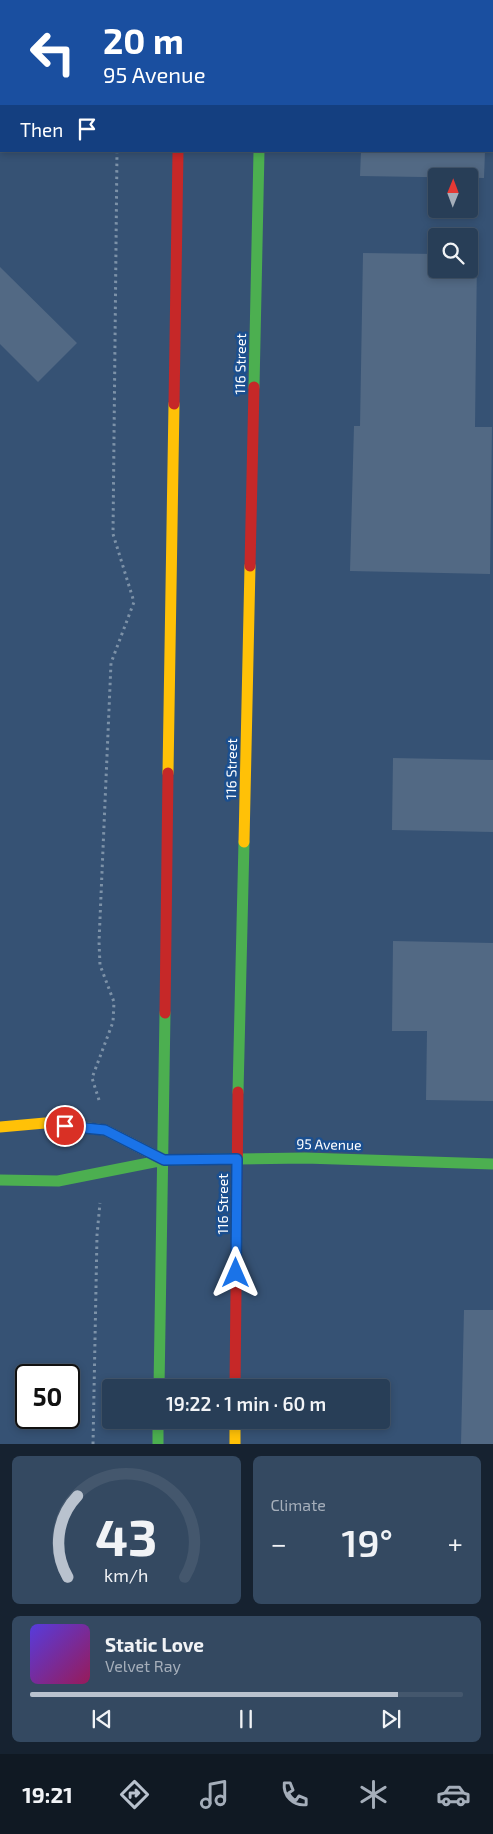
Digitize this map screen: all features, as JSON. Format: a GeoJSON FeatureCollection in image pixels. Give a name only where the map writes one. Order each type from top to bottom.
{"type":"FeatureCollection","features":[{"type":"Feature","properties":{"kind":"main road"},"geometry":{"type":"LineString","coordinates":[[159,1379],[178,152]]}},
{"type":"Feature","properties":{"kind":"main road","name":"116 Street"},"geometry":{"type":"LineString","coordinates":[[235,1379],[237,1159],[259,152]]}},
{"type":"Feature","properties":{"kind":"main road","name":"95 Avenue"},"geometry":{"type":"LineString","coordinates":[[0,1127],[45,1123],[105,1130],[164,1160]]}},
{"type":"Feature","properties":{"kind":"main road","name":"95 Avenue"},"geometry":{"type":"LineString","coordinates":[[0,1180],[58,1181],[164,1160],[305,1158],[493,1164]]}},
{"type":"Feature","properties":{"kind":"main road"},"geometry":{"type":"LineString","coordinates":[[158,1429],[158,1444]]}},
{"type":"Feature","properties":{"kind":"main road"},"geometry":{"type":"LineString","coordinates":[[235,1429],[235,1444]]}},
{"type":"Feature","properties":{"kind":"path"},"geometry":{"type":"LineString","coordinates":[[105,1130],[105,1121],[92,1078],[108,1038],[113,1022],[114,1009],[114,1002],[100,966],[99,942],[110,663],[134,602],[113,534],[118,152]]}},
{"type":"Feature","properties":{"kind":"path"},"geometry":{"type":"LineString","coordinates":[[93,1444],[97,1234],[104,1172]]}},
{"type":"Feature","properties":{"kind":"building"},"geometry":{"type":"Polygon","coordinates":[[[361,152],[485,152],[484,178],[478,178],[478,168],[428,168],[428,177],[360,176],[361,152]]]}},
{"type":"Feature","properties":{"kind":"building"},"geometry":{"type":"Polygon","coordinates":[[[363,253],[428,254],[428,278],[477,278],[475,427],[492,427],[490,574],[350,571],[354,426],[360,426],[363,253]]]}},
{"type":"Feature","properties":{"kind":"building"},"geometry":{"type":"Polygon","coordinates":[[[0,267],[77,343],[38,382],[0,344],[0,267]]]}},
{"type":"Feature","properties":{"kind":"building"},"geometry":{"type":"Polygon","coordinates":[[[393,758],[493,760],[493,832],[392,830],[393,758]]]}},
{"type":"Feature","properties":{"kind":"building"},"geometry":{"type":"Polygon","coordinates":[[[393,941],[493,943],[493,1101],[426,1100],[427,1031],[392,1031],[393,941]]]}},
{"type":"Feature","properties":{"kind":"building"},"geometry":{"type":"Polygon","coordinates":[[[464,1310],[493,1310],[493,1444],[461,1444],[464,1310]]]}},
{"type":"Feature","properties":{"kind":"traffic: fast"},"geometry":{"type":"LineString","coordinates":[[254,387],[259,152]]}},
{"type":"Feature","properties":{"kind":"traffic: fast"},"geometry":{"type":"LineString","coordinates":[[238,1092],[244,842]]}},
{"type":"Feature","properties":{"kind":"traffic: fast"},"geometry":{"type":"LineString","coordinates":[[159,1379],[165,1013]]}},
{"type":"Feature","properties":{"kind":"traffic: fast"},"geometry":{"type":"LineString","coordinates":[[0,1180],[58,1181],[164,1160],[305,1158],[493,1164]]}},
{"type":"Feature","properties":{"kind":"traffic: fast"},"geometry":{"type":"LineString","coordinates":[[158,1429],[158,1444]]}},
{"type":"Feature","properties":{"kind":"traffic: slow"},"geometry":{"type":"LineString","coordinates":[[168,773],[174,404]]}},
{"type":"Feature","properties":{"kind":"traffic: slow"},"geometry":{"type":"LineString","coordinates":[[244,842],[250,566]]}},
{"type":"Feature","properties":{"kind":"traffic: slow"},"geometry":{"type":"LineString","coordinates":[[0,1127],[45,1123],[105,1130],[164,1160]]}},
{"type":"Feature","properties":{"kind":"traffic: slow"},"geometry":{"type":"LineString","coordinates":[[235,1429],[235,1444]]}},
{"type":"Feature","properties":{"kind":"traffic: jam"},"geometry":{"type":"LineString","coordinates":[[174,404],[178,152]]}},
{"type":"Feature","properties":{"kind":"traffic: jam"},"geometry":{"type":"LineString","coordinates":[[250,566],[254,387]]}},
{"type":"Feature","properties":{"kind":"traffic: jam"},"geometry":{"type":"LineString","coordinates":[[165,1013],[168,773]]}},
{"type":"Feature","properties":{"kind":"traffic: jam"},"geometry":{"type":"LineString","coordinates":[[235,1379],[238,1092]]}},
{"type":"Feature","properties":{"kind":"route"},"geometry":{"type":"LineString","coordinates":[[65,1126],[105,1130],[164,1160],[237,1159],[236,1273]]}}]}
